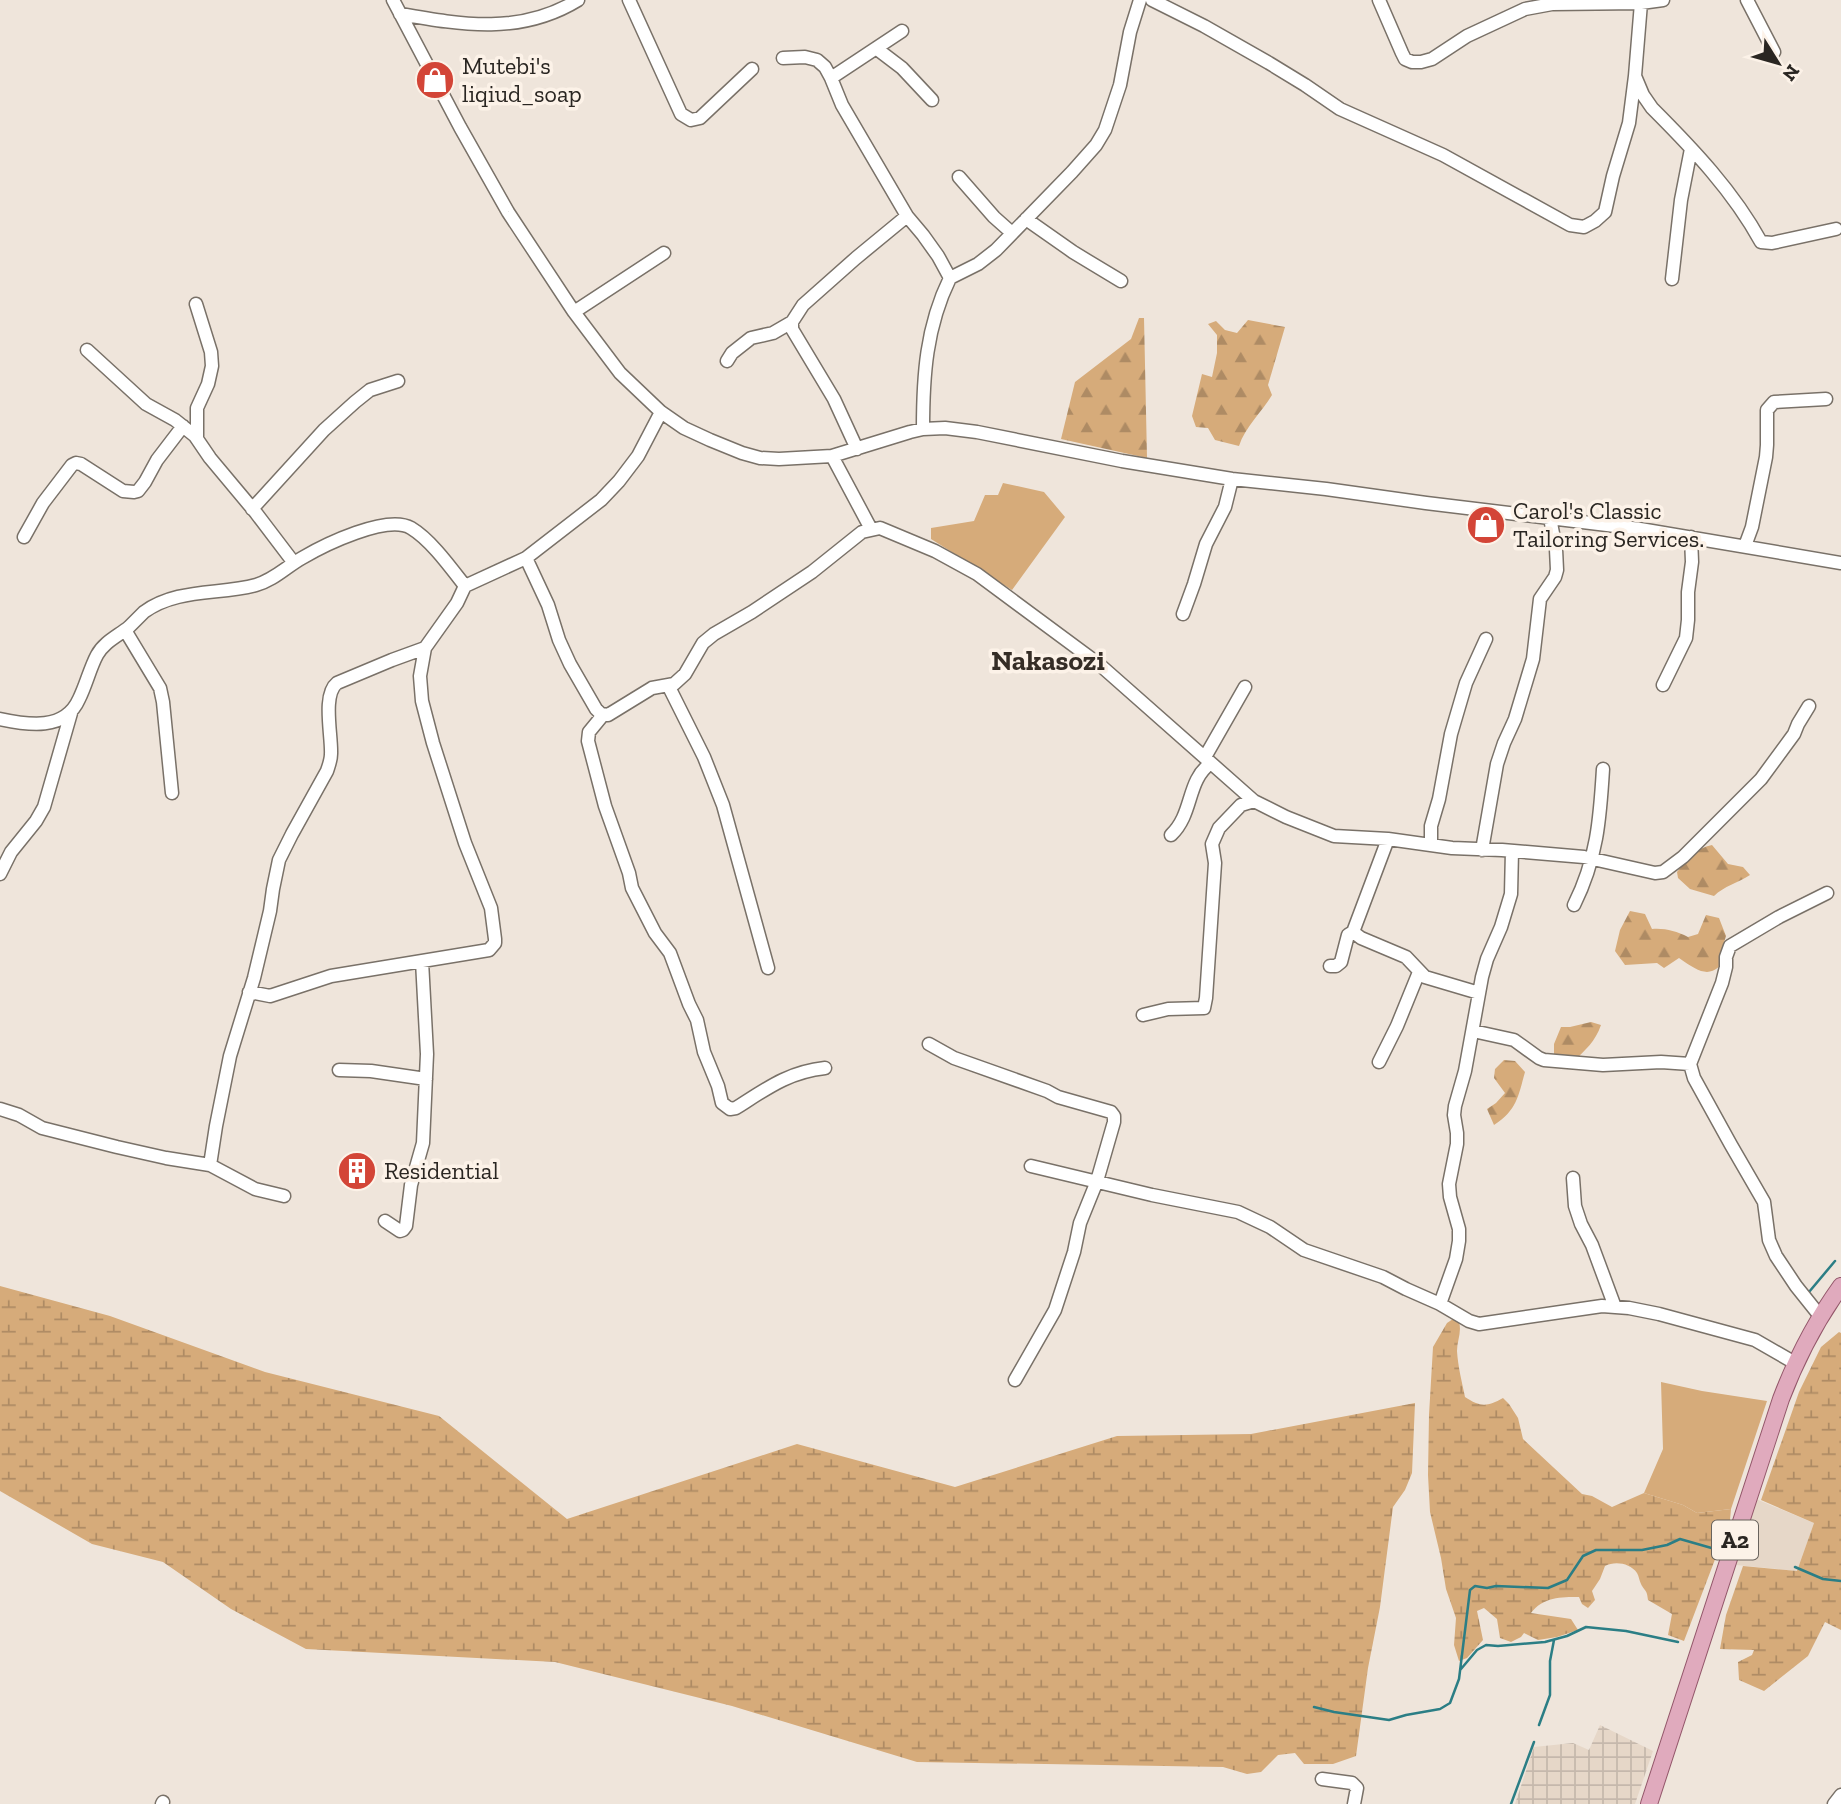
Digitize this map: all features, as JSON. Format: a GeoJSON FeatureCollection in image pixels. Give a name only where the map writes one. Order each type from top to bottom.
{"type":"FeatureCollection","features":[{"type":"Feature","properties":{"kind":"main road","name":"A2"},"geometry":{"type":"LineString","coordinates":[[1649,1804],[1781,1399],[1795,1363],[1820,1316],[1841,1286]]}},
{"type":"Feature","properties":{"kind":"street"},"geometry":{"type":"LineString","coordinates":[[393,0],[508,212],[574,312],[620,373],[661,412],[684,428],[742,453],[779,459],[832,456],[923,429],[945,428],[1232,479],[1620,526],[1841,563]]}},
{"type":"Feature","properties":{"kind":"street"},"geometry":{"type":"LineString","coordinates":[[400,14],[450,23],[508,24],[539,19],[578,0]]}},
{"type":"Feature","properties":{"kind":"street"},"geometry":{"type":"LineString","coordinates":[[629,0],[681,114],[691,120],[700,118],[752,69]]}},
{"type":"Feature","properties":{"kind":"street"},"geometry":{"type":"LineString","coordinates":[[923,429],[925,367],[931,327],[950,278],[978,264],[996,250],[1096,145],[1105,130],[1120,85],[1130,32],[1140,0]]}},
{"type":"Feature","properties":{"kind":"street"},"geometry":{"type":"LineString","coordinates":[[1152,0],[1269,63],[1340,108],[1443,155],[1570,225],[1584,227],[1605,212],[1629,123],[1641,3]]}},
{"type":"Feature","properties":{"kind":"street"},"geometry":{"type":"LineString","coordinates":[[1378,0],[1405,59],[1412,62],[1432,59],[1467,36],[1525,9],[1552,4],[1641,3],[1663,0]]}},
{"type":"Feature","properties":{"kind":"street"},"geometry":{"type":"LineString","coordinates":[[1747,0],[1774,52]]}},
{"type":"Feature","properties":{"kind":"street"},"geometry":{"type":"LineString","coordinates":[[831,78],[902,31]]}},
{"type":"Feature","properties":{"kind":"street"},"geometry":{"type":"LineString","coordinates":[[877,49],[902,68],[932,100]]}},
{"type":"Feature","properties":{"kind":"street"},"geometry":{"type":"LineString","coordinates":[[783,58],[805,57],[817,60],[825,67],[842,105],[907,216],[938,256],[950,278]]}},
{"type":"Feature","properties":{"kind":"street"},"geometry":{"type":"LineString","coordinates":[[1635,76],[1652,108],[1722,183],[1740,206],[1761,242],[1772,243],[1836,229]]}},
{"type":"Feature","properties":{"kind":"street"},"geometry":{"type":"LineString","coordinates":[[1672,279],[1681,200],[1691,149]]}},
{"type":"Feature","properties":{"kind":"street"},"geometry":{"type":"LineString","coordinates":[[959,177],[994,218],[1012,233]]}},
{"type":"Feature","properties":{"kind":"street"},"geometry":{"type":"LineString","coordinates":[[727,361],[732,353],[751,338],[773,333],[792,322],[803,305],[907,216]]}},
{"type":"Feature","properties":{"kind":"street"},"geometry":{"type":"LineString","coordinates":[[1026,219],[1121,281]]}},
{"type":"Feature","properties":{"kind":"street"},"geometry":{"type":"LineString","coordinates":[[574,312],[664,253]]}},
{"type":"Feature","properties":{"kind":"street"},"geometry":{"type":"LineString","coordinates":[[196,303],[211,352],[212,366],[208,384],[197,408],[197,438]]}},
{"type":"Feature","properties":{"kind":"street"},"geometry":{"type":"LineString","coordinates":[[792,322],[792,329],[838,409],[857,449]]}},
{"type":"Feature","properties":{"kind":"street"},"geometry":{"type":"LineString","coordinates":[[87,350],[146,404],[183,426],[197,438],[294,563]]}},
{"type":"Feature","properties":{"kind":"street"},"geometry":{"type":"LineString","coordinates":[[252,509],[324,430],[355,402],[370,390],[398,381]]}},
{"type":"Feature","properties":{"kind":"street"},"geometry":{"type":"LineString","coordinates":[[1745,546],[1752,527],[1768,445],[1767,410],[1774,402],[1826,399]]}},
{"type":"Feature","properties":{"kind":"street"},"geometry":{"type":"LineString","coordinates":[[249,992],[270,996],[331,975],[489,950],[493,946],[495,939],[491,908],[465,844],[422,701],[420,676],[425,648],[457,603],[465,586],[526,558],[601,500],[638,456],[661,412]]}},
{"type":"Feature","properties":{"kind":"street"},"geometry":{"type":"LineString","coordinates":[[24,537],[43,503],[76,463],[123,491],[134,492],[142,488],[157,460],[183,426]]}},
{"type":"Feature","properties":{"kind":"street"},"geometry":{"type":"LineString","coordinates":[[832,456],[871,529]]}},
{"type":"Feature","properties":{"kind":"street"},"geometry":{"type":"LineString","coordinates":[[1183,614],[1206,544],[1225,507],[1232,479]]}},
{"type":"Feature","properties":{"kind":"street"},"geometry":{"type":"LineString","coordinates":[[1482,850],[1497,764],[1516,719],[1533,659],[1540,599],[1557,570],[1550,519]]}},
{"type":"Feature","properties":{"kind":"street"},"geometry":{"type":"LineString","coordinates":[[0,874],[11,852],[44,807],[71,713],[97,654],[144,612],[160,602],[189,594],[266,582],[294,563],[336,541],[396,524],[410,527],[420,535],[465,586]]}},
{"type":"Feature","properties":{"kind":"street"},"geometry":{"type":"LineString","coordinates":[[825,1068],[783,1079],[736,1108],[730,1109],[722,1103],[696,1020],[670,953],[655,933],[632,888],[587,741],[589,732],[603,715],[612,713],[652,688],[674,684],[685,674],[703,643],[714,634],[813,572],[862,532],[880,528],[923,546],[977,574],[1100,666],[1254,801],[1327,834],[1452,848],[1592,859],[1655,873],[1663,872],[1697,845],[1771,768],[1809,706]]}},
{"type":"Feature","properties":{"kind":"street"},"geometry":{"type":"LineString","coordinates":[[1663,685],[1688,629],[1691,537]]}},
{"type":"Feature","properties":{"kind":"street"},"geometry":{"type":"LineString","coordinates":[[526,558],[548,605],[570,664],[596,709],[603,715]]}},
{"type":"Feature","properties":{"kind":"street"},"geometry":{"type":"LineString","coordinates":[[125,630],[160,688],[172,793]]}},
{"type":"Feature","properties":{"kind":"street"},"geometry":{"type":"LineString","coordinates":[[1431,845],[1431,826],[1451,734],[1466,683],[1486,639]]}},
{"type":"Feature","properties":{"kind":"street"},"geometry":{"type":"LineString","coordinates":[[210,1165],[230,1056],[270,911],[279,860],[330,764],[329,717],[332,687],[425,648]]}},
{"type":"Feature","properties":{"kind":"street"},"geometry":{"type":"LineString","coordinates":[[668,685],[704,757],[723,805],[768,968]]}},
{"type":"Feature","properties":{"kind":"street"},"geometry":{"type":"LineString","coordinates":[[1171,835],[1180,827],[1197,777],[1244,687]]}},
{"type":"Feature","properties":{"kind":"street"},"geometry":{"type":"LineString","coordinates":[[0,719],[46,724],[71,713]]}},
{"type":"Feature","properties":{"kind":"street"},"geometry":{"type":"LineString","coordinates":[[1574,905],[1592,859],[1599,829],[1603,769]]}},
{"type":"Feature","properties":{"kind":"street"},"geometry":{"type":"LineString","coordinates":[[1143,1015],[1168,1009],[1204,1008],[1215,863],[1212,844],[1219,828],[1241,805],[1254,801]]}},
{"type":"Feature","properties":{"kind":"street"},"geometry":{"type":"LineString","coordinates":[[1330,966],[1336,966],[1340,962],[1348,935],[1353,932],[1388,839]]}},
{"type":"Feature","properties":{"kind":"street"},"geometry":{"type":"LineString","coordinates":[[1440,1304],[1456,1259],[1459,1230],[1449,1184],[1457,1144],[1455,1106],[1465,1071],[1487,959],[1511,894],[1512,851]]}},
{"type":"Feature","properties":{"kind":"street"},"geometry":{"type":"LineString","coordinates":[[1820,1316],[1776,1256],[1769,1240],[1764,1202],[1694,1078],[1690,1064],[1721,983],[1730,946],[1827,893]]}},
{"type":"Feature","properties":{"kind":"street"},"geometry":{"type":"LineString","coordinates":[[1353,932],[1406,957],[1419,972],[1436,981],[1479,993]]}},
{"type":"Feature","properties":{"kind":"street"},"geometry":{"type":"LineString","coordinates":[[385,1221],[400,1231],[406,1226],[411,1185],[423,1143],[427,1054],[422,961]]}},
{"type":"Feature","properties":{"kind":"street"},"geometry":{"type":"LineString","coordinates":[[1379,1062],[1419,972]]}},
{"type":"Feature","properties":{"kind":"street"},"geometry":{"type":"LineString","coordinates":[[1473,1031],[1514,1040],[1544,1060],[1603,1065],[1661,1062],[1690,1064]]}},
{"type":"Feature","properties":{"kind":"street"},"geometry":{"type":"LineString","coordinates":[[929,1044],[954,1058],[1058,1097],[1111,1112],[1114,1116],[1097,1181],[1080,1223],[1074,1252],[1055,1310],[1015,1381]]}},
{"type":"Feature","properties":{"kind":"street"},"geometry":{"type":"LineString","coordinates":[[339,1070],[371,1071],[426,1079]]}},
{"type":"Feature","properties":{"kind":"street"},"geometry":{"type":"LineString","coordinates":[[0,1109],[19,1115],[42,1128],[117,1147],[210,1165],[255,1189],[284,1196]]}},
{"type":"Feature","properties":{"kind":"street"},"geometry":{"type":"LineString","coordinates":[[1031,1166],[1238,1212],[1270,1227],[1304,1250],[1383,1277],[1479,1324],[1602,1306],[1629,1308],[1755,1340],[1795,1363]]}},
{"type":"Feature","properties":{"kind":"street"},"geometry":{"type":"LineString","coordinates":[[1573,1178],[1575,1206],[1615,1307]]}},
{"type":"Feature","properties":{"kind":"street"},"geometry":{"type":"LineString","coordinates":[[1322,1779],[1352,1783],[1357,1788],[1354,1804]]}},
{"type":"Feature","properties":{"kind":"street"},"geometry":{"type":"LineString","coordinates":[[1833,1804],[1841,1795]]}},
{"type":"Feature","properties":{"kind":"shaded area"},"geometry":{"type":"Polygon","coordinates":[[[1756,1499],[1814,1523],[1797,1571],[1736,1565],[1756,1499]]]}},
{"type":"Feature","properties":{"kind":"shaded area"},"geometry":{"type":"Polygon","coordinates":[[[1600,1725],[1653,1751],[1635,1804],[1515,1804],[1534,1747],[1573,1743],[1589,1750],[1600,1725]]]}},
{"type":"Feature","properties":{"kind":"green space"},"geometry":{"type":"Polygon","coordinates":[[[1139,318],[1144,318],[1147,458],[1061,439],[1075,382],[1131,339],[1139,318]]]}},
{"type":"Feature","properties":{"kind":"green space"},"geometry":{"type":"Polygon","coordinates":[[[1248,320],[1285,327],[1268,385],[1272,395],[1245,432],[1239,446],[1215,440],[1208,428],[1196,427],[1192,416],[1202,374],[1212,377],[1217,353],[1217,335],[1208,324],[1216,321],[1225,330],[1237,333],[1248,320]]]}},
{"type":"Feature","properties":{"kind":"green space"},"geometry":{"type":"Polygon","coordinates":[[[1003,483],[1044,492],[1065,517],[1012,590],[931,539],[931,528],[974,521],[985,495],[998,495],[1003,483]]]}},
{"type":"Feature","properties":{"kind":"green space"},"geometry":{"type":"Polygon","coordinates":[[[1712,845],[1728,864],[1743,867],[1750,875],[1714,896],[1690,889],[1678,878],[1677,872],[1697,852],[1712,845]]]}},
{"type":"Feature","properties":{"kind":"green space"},"geometry":{"type":"Polygon","coordinates":[[[1630,911],[1645,914],[1652,929],[1670,930],[1688,937],[1698,934],[1706,915],[1719,918],[1726,936],[1723,946],[1731,952],[1719,967],[1707,972],[1679,958],[1664,968],[1657,963],[1625,965],[1615,951],[1620,930],[1630,911]]]}},
{"type":"Feature","properties":{"kind":"green space"},"geometry":{"type":"Polygon","coordinates":[[[1591,1022],[1601,1025],[1599,1031],[1574,1061],[1554,1057],[1554,1044],[1561,1027],[1591,1022]]]}},
{"type":"Feature","properties":{"kind":"green space"},"geometry":{"type":"Polygon","coordinates":[[[1504,1060],[1515,1061],[1525,1072],[1512,1108],[1494,1125],[1487,1109],[1505,1093],[1494,1078],[1495,1069],[1504,1060]]]}},
{"type":"Feature","properties":{"kind":"green space"},"geometry":{"type":"Polygon","coordinates":[[[0,1286],[110,1316],[265,1372],[439,1416],[567,1519],[797,1444],[955,1487],[1117,1436],[1251,1434],[1415,1403],[1412,1473],[1405,1490],[1393,1507],[1356,1756],[1333,1764],[1304,1764],[1295,1753],[1278,1755],[1261,1772],[1247,1774],[1223,1767],[917,1762],[732,1706],[555,1662],[306,1649],[231,1609],[163,1562],[92,1544],[0,1491],[0,1286]]]}},
{"type":"Feature","properties":{"kind":"green space"},"geometry":{"type":"Polygon","coordinates":[[[1453,1319],[1459,1322],[1460,1326],[1457,1351],[1465,1397],[1484,1405],[1503,1398],[1518,1418],[1523,1439],[1582,1494],[1592,1496],[1612,1507],[1644,1493],[1683,1505],[1697,1513],[1731,1509],[1730,1520],[1684,1641],[1668,1635],[1672,1614],[1648,1600],[1638,1574],[1626,1565],[1613,1564],[1605,1566],[1592,1591],[1595,1600],[1588,1608],[1582,1604],[1579,1597],[1566,1597],[1547,1601],[1531,1613],[1571,1619],[1578,1630],[1538,1640],[1524,1633],[1511,1642],[1500,1638],[1497,1619],[1484,1608],[1477,1611],[1483,1640],[1467,1658],[1459,1661],[1454,1645],[1456,1618],[1446,1589],[1430,1512],[1428,1475],[1433,1347],[1447,1323],[1453,1319]]]}},
{"type":"Feature","properties":{"kind":"green space"},"geometry":{"type":"Polygon","coordinates":[[[1839,1332],[1841,1630],[1825,1622],[1808,1656],[1764,1691],[1739,1680],[1738,1662],[1752,1655],[1754,1650],[1720,1649],[1726,1615],[1743,1566],[1797,1571],[1814,1523],[1761,1500],[1799,1392],[1821,1347],[1839,1332]]]}},
{"type":"Feature","properties":{"kind":"green space"},"geometry":{"type":"Polygon","coordinates":[[[1661,1382],[1767,1401],[1731,1509],[1697,1513],[1683,1505],[1644,1493],[1663,1449],[1661,1382]]]}},
{"type":"Feature","properties":{"kind":"waterway"},"geometry":{"type":"LineString","coordinates":[[1809,1292],[1835,1261]]}},
{"type":"Feature","properties":{"kind":"waterway"},"geometry":{"type":"LineString","coordinates":[[1314,1707],[1389,1720],[1440,1709],[1450,1703],[1459,1679],[1470,1590],[1475,1586],[1548,1588],[1567,1580],[1583,1556],[1596,1550],[1642,1550],[1667,1545],[1680,1539],[1715,1549]]}},
{"type":"Feature","properties":{"kind":"waterway"},"geometry":{"type":"LineString","coordinates":[[1795,1567],[1823,1579],[1841,1581]]}},
{"type":"Feature","properties":{"kind":"waterway"},"geometry":{"type":"LineString","coordinates":[[1461,1669],[1477,1650],[1486,1645],[1545,1642],[1586,1627],[1626,1631],[1678,1642]]}},
{"type":"Feature","properties":{"kind":"waterway"},"geometry":{"type":"LineString","coordinates":[[1539,1725],[1550,1695],[1550,1661],[1554,1640]]}},
{"type":"Feature","properties":{"kind":"waterway"},"geometry":{"type":"LineString","coordinates":[[1511,1804],[1534,1742]]}},
{"type":"Feature","properties":{"kind":"place","name":"Mutebi's liqiud_soap"},"geometry":{"type":"Point","coordinates":[435,80]}},
{"type":"Feature","properties":{"kind":"place","name":"Carol's Classic Tailoring Services."},"geometry":{"type":"Point","coordinates":[1486,525]}},
{"type":"Feature","properties":{"kind":"place","name":"Residential"},"geometry":{"type":"Point","coordinates":[357,1171]}},
{"type":"Feature","properties":{"kind":"district","name":"Nakasozi"},"geometry":{"type":"Point","coordinates":[1048,660]}}]}
